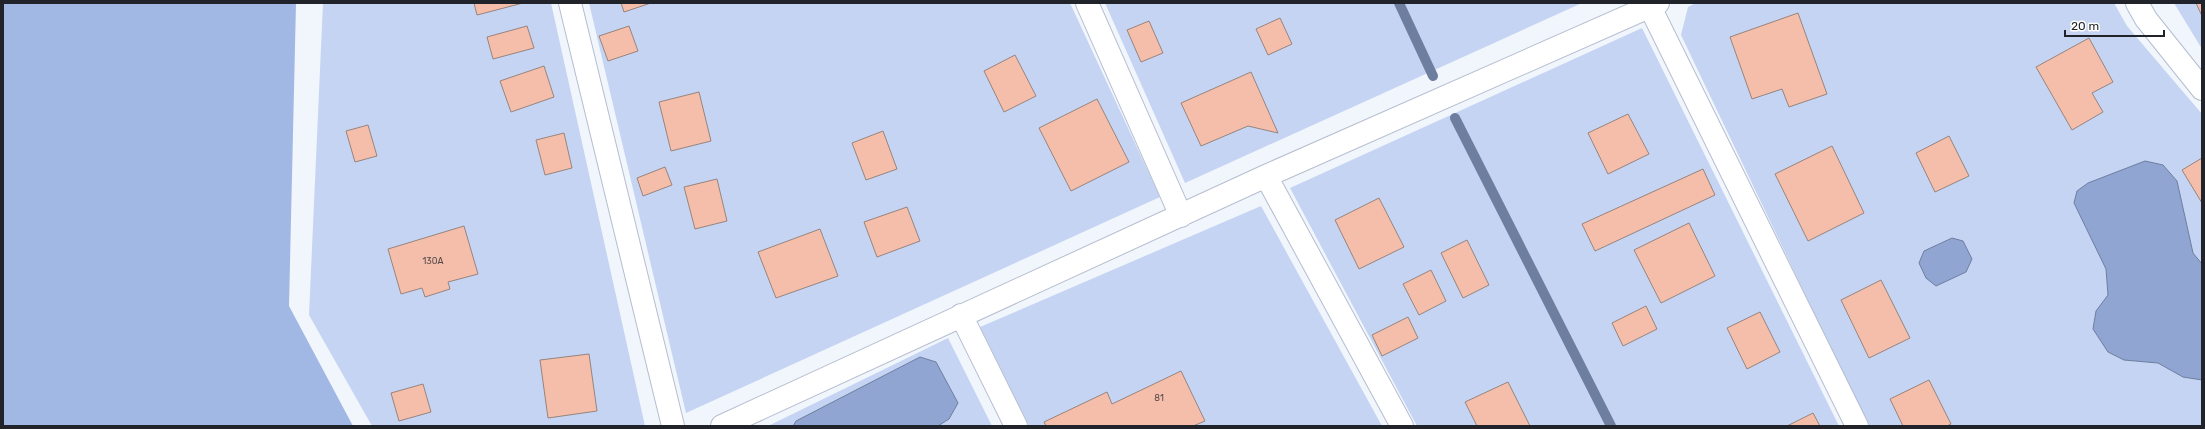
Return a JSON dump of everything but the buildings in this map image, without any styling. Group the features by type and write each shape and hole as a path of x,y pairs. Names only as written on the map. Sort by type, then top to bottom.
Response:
{"street":[{"path":"570,3 674,426"},
{"path":"1087,3 1180,216"},
{"path":"2137,3 2146,19 2202,90"},
{"path":"722,426 1266,176 1652,4 1857,426"},
{"path":"1266,176 1402,426"},
{"path":"962,315 1016,426"}],"shaded area":[{"path":"3,3 296,3 289,306 353,426 3,426"},
{"path":"323,3 551,3 645,426 372,426 309,315"},
{"path":"589,3 1070,3 1160,197 686,413"},
{"path":"1105,3 1582,3 1185,183"},
{"path":"1696,3 2114,3 2127,26 2202,114 2202,426 1868,426 1681,35 1688,7"},
{"path":"2174,3 2202,3 2202,49"},
{"path":"1642,28 1839,426 1417,426 1290,188"},
{"path":"2145,161 2163,165 2177,181 2193,253 2202,264 2202,380 2183,377 2158,363 2124,360 2108,352 2093,329 2096,311 2108,295 2106,269 2074,203 2077,191 2088,183"},
{"path":"1261,206 1382,426 1029,426 980,327"},
{"path":"1952,238 1963,241 1972,259 1966,272 1936,286 1926,278 1919,263 1924,251"},
{"path":"948,338 992,426 768,426"},
{"path":"920,357 936,362 958,403 949,419 938,426 793,426 796,421"}],"waterway":[{"path":"1399,3 1433,76"},
{"path":"1455,118 1611,426"}]}
